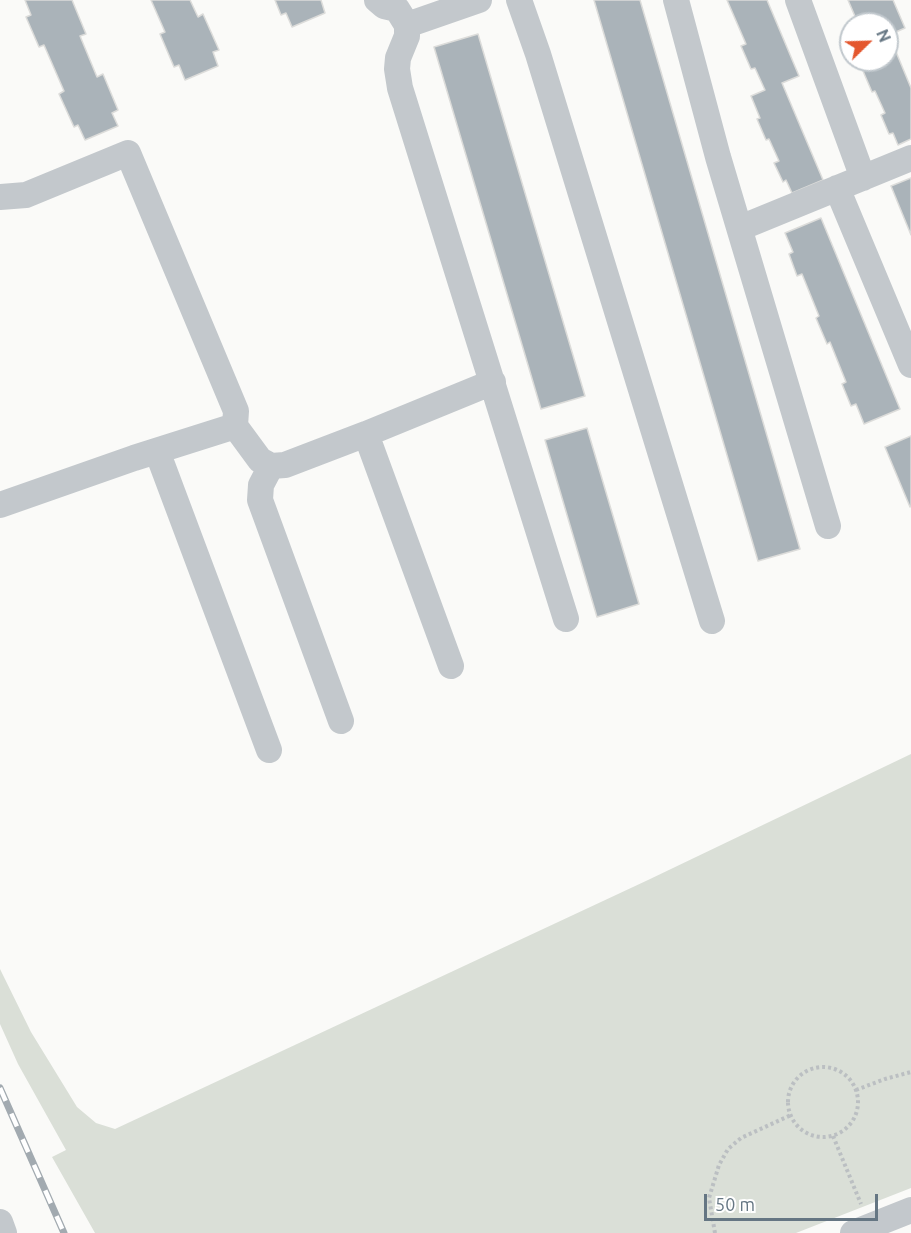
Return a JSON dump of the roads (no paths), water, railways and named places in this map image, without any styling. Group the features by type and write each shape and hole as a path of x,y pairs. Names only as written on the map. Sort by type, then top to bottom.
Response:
{"street":[{"path":"376,0 384,6 397,9 407,25 407,36 398,58 400,88 566,619"},
{"path":"407,25 479,0"},
{"path":"519,0 538,54 712,621"},
{"path":"676,0 740,228 828,526"},
{"path":"798,0 863,178"},
{"path":"0,197 26,195 128,153 236,411 235,426 260,460 271,466 285,465 493,382"},
{"path":"740,228 911,158"},
{"path":"837,189 911,365"},
{"path":"0,505 235,426"},
{"path":"366,434 451,666"},
{"path":"157,451 269,750"},
{"path":"271,466 261,485 260,500 341,721"},
{"path":"862,1230 911,1210"},
{"path":"0,1222 4,1233"}],"railway":[{"path":"0,1088 64,1233"}]}
